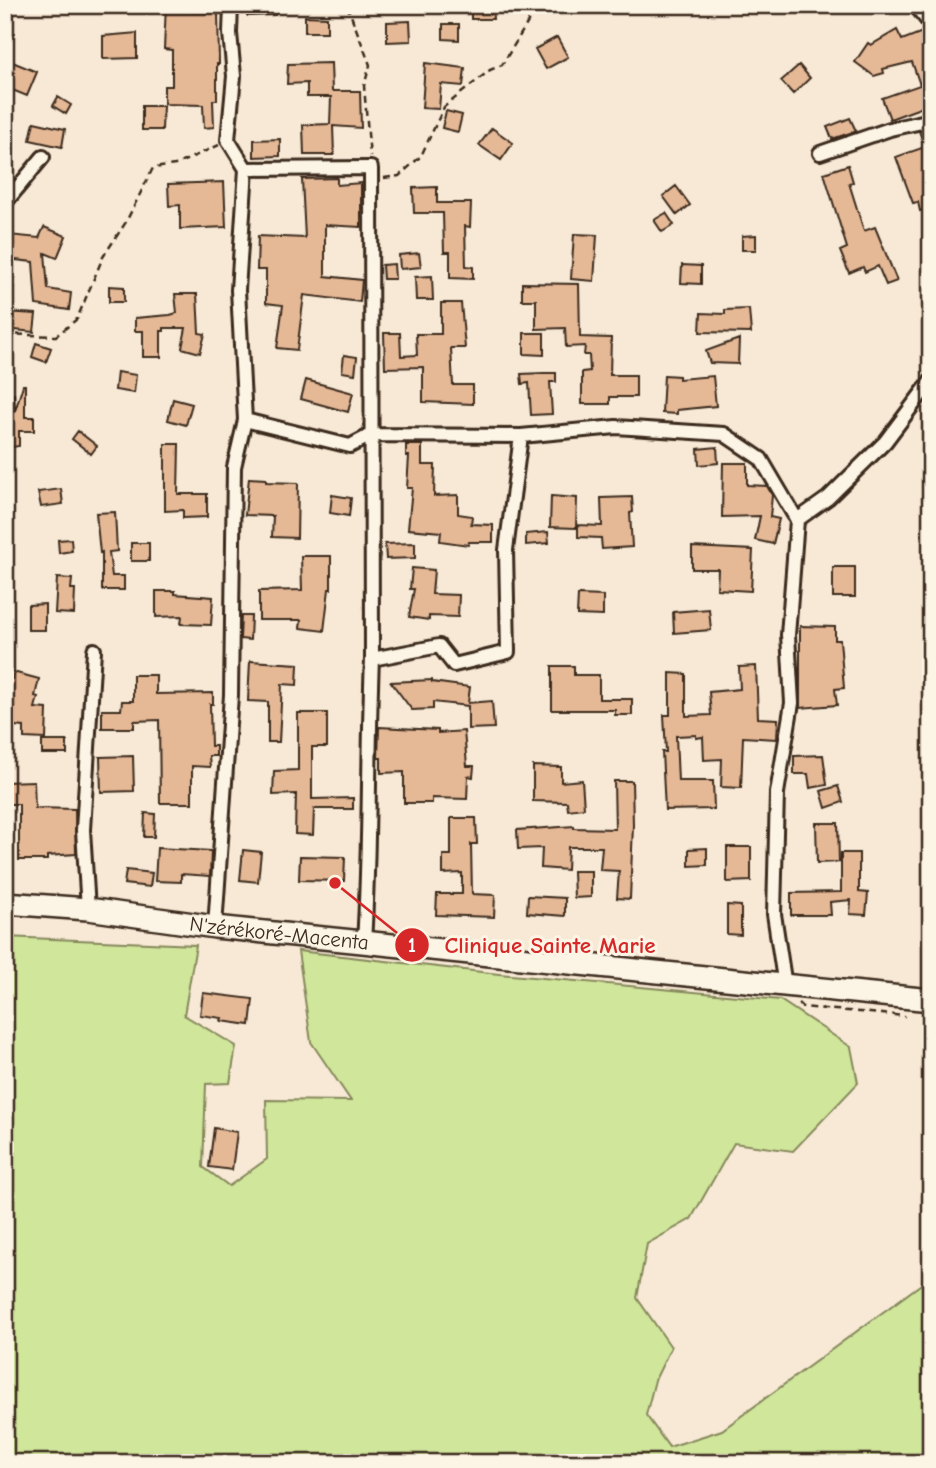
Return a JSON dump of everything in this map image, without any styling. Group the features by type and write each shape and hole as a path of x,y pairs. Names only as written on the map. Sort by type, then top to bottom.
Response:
{"highway":[{"name":"N'zérékoré-Macenta","path":"5,902 88,909 215,928 931,1000"}],"street":[{"path":"215,928 231,695 234,467 245,420 238,290 246,169 228,140 234,76 230,33 232,5"},
{"path":"915,5 931,24"},
{"path":"820,153 890,129 931,120"},
{"path":"5,203 43,157"},
{"path":"246,169 371,174 372,659 364,942"},
{"path":"797,520 828,498 885,442 931,381"},
{"path":"245,420 350,446 371,435 522,436 615,427 724,434 761,459 797,520 788,635 792,703 777,793 774,915 785,986"},
{"path":"372,659 439,646 454,665 508,652 506,550 522,436"},
{"path":"88,909 83,830 94,650"}],"path":[{"path":"347,5 370,65 364,86 371,174 399,176 421,156 444,107 490,70 502,65 528,22 533,5"},
{"path":"5,334 56,336 77,319 103,257 127,222 153,168 175,165 228,140"}],"green space":[{"path":"5,937 196,945 184,1015 236,1046 230,1083 206,1084 203,1167 229,1186 267,1159 266,1100 351,1101 311,1042 298,951 499,974 780,1000 851,1047 858,1083 793,1151 734,1143 691,1219 647,1244 637,1298 671,1347 655,1380 646,1415 669,1447 722,1430 931,1277 931,1463 5,1463"}],"building":[{"path":"166,5 193,5 193,12 218,12 219,64 217,100 213,100 214,127 204,128 203,105 164,104 164,86 172,86 172,50 164,49"},
{"path":"247,5 275,5 275,15 247,16"},
{"path":"471,5 492,5 493,19 471,19"},
{"path":"305,16 327,17 327,32 305,32"},
{"path":"410,21 411,41 387,42 387,22"},
{"path":"443,24 459,24 459,40 443,39"},
{"path":"897,30 902,40 925,31 931,48 931,104 890,119 882,98 920,85 912,62 883,69 884,73 874,76 855,62 868,43 871,45"},
{"path":"137,33 137,58 103,59 103,36"},
{"path":"557,37 568,57 546,69 535,49"},
{"path":"10,61 37,72 27,96 5,87 5,74"},
{"path":"331,63 332,91 360,91 361,128 333,126 334,155 304,155 303,125 330,124 331,97 307,97 307,83 287,84 288,64"},
{"path":"425,63 465,68 463,86 441,84 439,109 422,108"},
{"path":"799,65 810,78 793,94 781,81"},
{"path":"58,97 71,105 66,114 53,106"},
{"path":"142,106 163,106 162,130 142,130"},
{"path":"446,111 462,115 458,132 442,128"},
{"path":"850,118 856,131 832,139 827,127"},
{"path":"34,122 65,129 62,147 30,140"},
{"path":"492,128 513,143 501,160 479,145"},
{"path":"931,129 931,166 926,168 931,187 931,208 920,211 918,202 913,203 896,157 925,147 919,131"},
{"path":"280,139 280,156 254,157 254,140"},
{"path":"848,165 853,182 849,183 864,231 875,227 897,281 886,285 878,266 865,272 863,267 849,273 840,251 847,248 824,173"},
{"path":"337,178 337,185 361,183 361,227 325,225 325,276 362,280 360,302 304,295 297,350 277,348 283,305 266,303 266,270 257,270 258,236 305,238 302,179"},
{"path":"224,182 226,227 180,229 180,205 169,206 168,184"},
{"path":"676,186 690,205 677,215 663,196"},
{"path":"437,187 437,203 471,203 470,227 465,226 466,266 473,267 473,279 450,278 450,252 444,252 443,213 414,213 413,188"},
{"path":"666,213 674,225 662,232 654,220"},
{"path":"44,227 66,236 57,258 45,253 48,289 71,293 69,310 36,305 33,262 7,259 9,235 39,238"},
{"path":"574,234 597,235 594,281 571,279"},
{"path":"756,235 756,250 742,250 742,236"},
{"path":"419,253 421,267 400,269 399,255"},
{"path":"394,264 395,279 383,279 382,265"},
{"path":"682,265 701,266 701,284 681,283"},
{"path":"432,276 433,300 416,300 415,277"},
{"path":"522,283 579,284 580,337 611,338 610,375 636,375 636,397 610,397 610,404 582,404 582,372 590,371 589,355 584,355 585,346 566,347 565,328 536,329 536,300 522,300"},
{"path":"109,286 124,287 124,302 109,302"},
{"path":"175,294 197,294 199,333 205,334 200,353 182,348 186,328 164,328 164,331 161,331 161,357 143,357 143,331 135,331 135,318 177,313"},
{"path":"441,303 461,303 465,348 451,348 453,385 473,385 473,404 423,402 423,367 385,368 384,333 400,333 401,356 417,355 416,334 441,334"},
{"path":"749,309 751,333 700,332 701,313 725,314 725,310"},
{"path":"5,312 36,314 34,332 5,329"},
{"path":"524,333 544,333 544,355 524,354"},
{"path":"739,339 738,364 710,363 706,351"},
{"path":"36,343 51,348 46,362 32,357"},
{"path":"344,355 357,357 355,374 342,372"},
{"path":"117,372 136,375 134,393 115,390"},
{"path":"556,373 556,382 550,382 552,414 531,415 529,383 522,384 521,374"},
{"path":"664,375 679,376 679,379 713,376 716,406 677,410 677,414 662,413"},
{"path":"306,380 353,393 348,412 301,399"},
{"path":"23,385 25,417 34,417 34,431 19,431 19,446 5,448 5,394 14,394 15,411"},
{"path":"173,399 192,404 186,425 168,420"},
{"path":"78,431 97,446 91,454 72,439"},
{"path":"165,444 179,444 178,494 207,494 207,517 183,518 183,510 165,511"},
{"path":"406,445 422,445 422,465 435,465 434,496 458,495 458,514 472,516 471,524 493,525 493,542 469,542 468,545 440,541 441,532 408,529 412,488 407,488 409,456 406,456"},
{"path":"717,447 718,463 699,465 698,449"},
{"path":"723,463 747,463 747,485 767,486 772,495 770,517 779,519 773,544 755,540 760,516 722,517"},
{"path":"249,478 266,479 266,482 298,483 297,538 272,537 273,516 245,515"},
{"path":"61,489 63,504 41,507 38,492"},
{"path":"332,495 351,498 349,516 330,513"},
{"path":"551,496 577,498 576,528 550,527"},
{"path":"632,497 632,547 602,549 601,538 578,537 578,525 602,526 601,498"},
{"path":"115,512 117,551 109,552 112,576 124,576 124,590 102,590 102,552 100,553 96,513"},
{"path":"548,532 549,543 526,545 526,534"},
{"path":"71,539 72,551 59,553 58,540"},
{"path":"131,543 149,543 149,561 131,561"},
{"path":"415,543 415,558 386,559 385,544"},
{"path":"692,547 753,550 751,591 717,589 718,569 692,569"},
{"path":"301,556 331,556 331,589 324,631 300,628 301,620 259,620 259,591 302,590"},
{"path":"833,567 855,567 855,597 833,597"},
{"path":"412,568 434,570 432,594 459,595 458,617 429,616 429,620 409,617 414,589 410,589"},
{"path":"57,578 72,579 71,589 75,589 74,614 55,613"},
{"path":"156,591 213,597 211,625 181,624 182,616 156,617"},
{"path":"578,595 603,596 603,616 577,615"},
{"path":"45,604 45,630 28,630 28,605"},
{"path":"709,609 711,630 674,633 673,612"},
{"path":"241,616 251,616 250,640 240,639"},
{"path":"800,626 835,627 835,640 840,640 844,688 835,689 837,705 800,708"},
{"path":"250,661 298,664 297,685 282,684 279,742 268,742 268,702 248,701"},
{"path":"552,666 574,666 574,675 599,675 599,699 632,699 632,715 615,715 615,710 552,710"},
{"path":"756,666 758,718 778,719 777,739 743,737 741,788 721,787 722,759 704,760 703,737 676,736 678,781 713,781 714,809 665,810 662,752 666,752 664,715 670,715 670,673 686,674 686,716 711,715 709,692 740,689 739,667"},
{"path":"13,672 39,679 35,708 47,709 46,739 24,738 24,727 5,725 5,680 12,679"},
{"path":"133,675 156,675 156,694 213,693 213,704 210,704 211,746 216,746 216,756 209,756 210,767 192,766 192,803 160,803 159,720 134,721 134,728 102,728 102,710 121,710 122,701 133,701"},
{"path":"432,680 470,687 468,703 492,701 494,728 468,729 468,706 433,702 433,709 412,710 391,682"},
{"path":"298,713 327,713 327,747 312,747 312,799 353,798 353,809 314,809 313,835 295,834 296,794 273,795 274,771 298,770"},
{"path":"379,727 438,730 438,733 464,731 467,766 474,766 473,777 468,776 467,799 432,798 432,803 404,803 404,772 381,773 381,758 378,758"},
{"path":"42,741 67,741 67,754 42,754"},
{"path":"823,755 827,785 810,788 808,774 794,774 794,756"},
{"path":"133,756 134,791 101,792 100,757"},
{"path":"533,766 561,767 561,782 582,780 584,808 568,810 567,802 533,801"},
{"path":"34,781 35,808 75,809 76,854 47,856 47,860 19,860 19,804 5,804 5,782"},
{"path":"614,781 632,781 630,899 617,898 619,871 600,870 602,847 568,847 567,870 541,868 542,848 518,849 517,830 574,826 615,829"},
{"path":"838,786 843,802 826,808 821,791"},
{"path":"145,813 155,814 154,837 144,837"},
{"path":"451,818 476,818 477,844 471,844 472,894 495,895 494,917 436,915 437,894 462,894 462,873 443,874 443,855 451,855"},
{"path":"816,823 838,823 839,862 817,863"},
{"path":"727,847 751,847 751,881 727,882"},
{"path":"157,848 211,851 210,876 181,874 181,882 155,881"},
{"path":"707,848 707,865 689,866 689,849"},
{"path":"243,850 261,852 258,882 240,880"},
{"path":"841,853 859,853 859,892 868,893 866,915 850,914 851,900 830,902 831,915 791,915 791,893 841,892"},
{"path":"300,856 345,857 344,881 299,880"},
{"path":"126,870 152,873 150,887 124,884"},
{"path":"573,871 591,871 591,897 574,898"},
{"path":"528,896 565,898 565,916 527,913"},
{"path":"727,905 741,906 741,935 727,934"},
{"path":"203,993 253,999 250,1025 200,1015"},
{"path":"214,1128 237,1132 232,1170 209,1167"}],"place":[{"name":"Clinique Sainte Marie","path":"335,883"}]}
